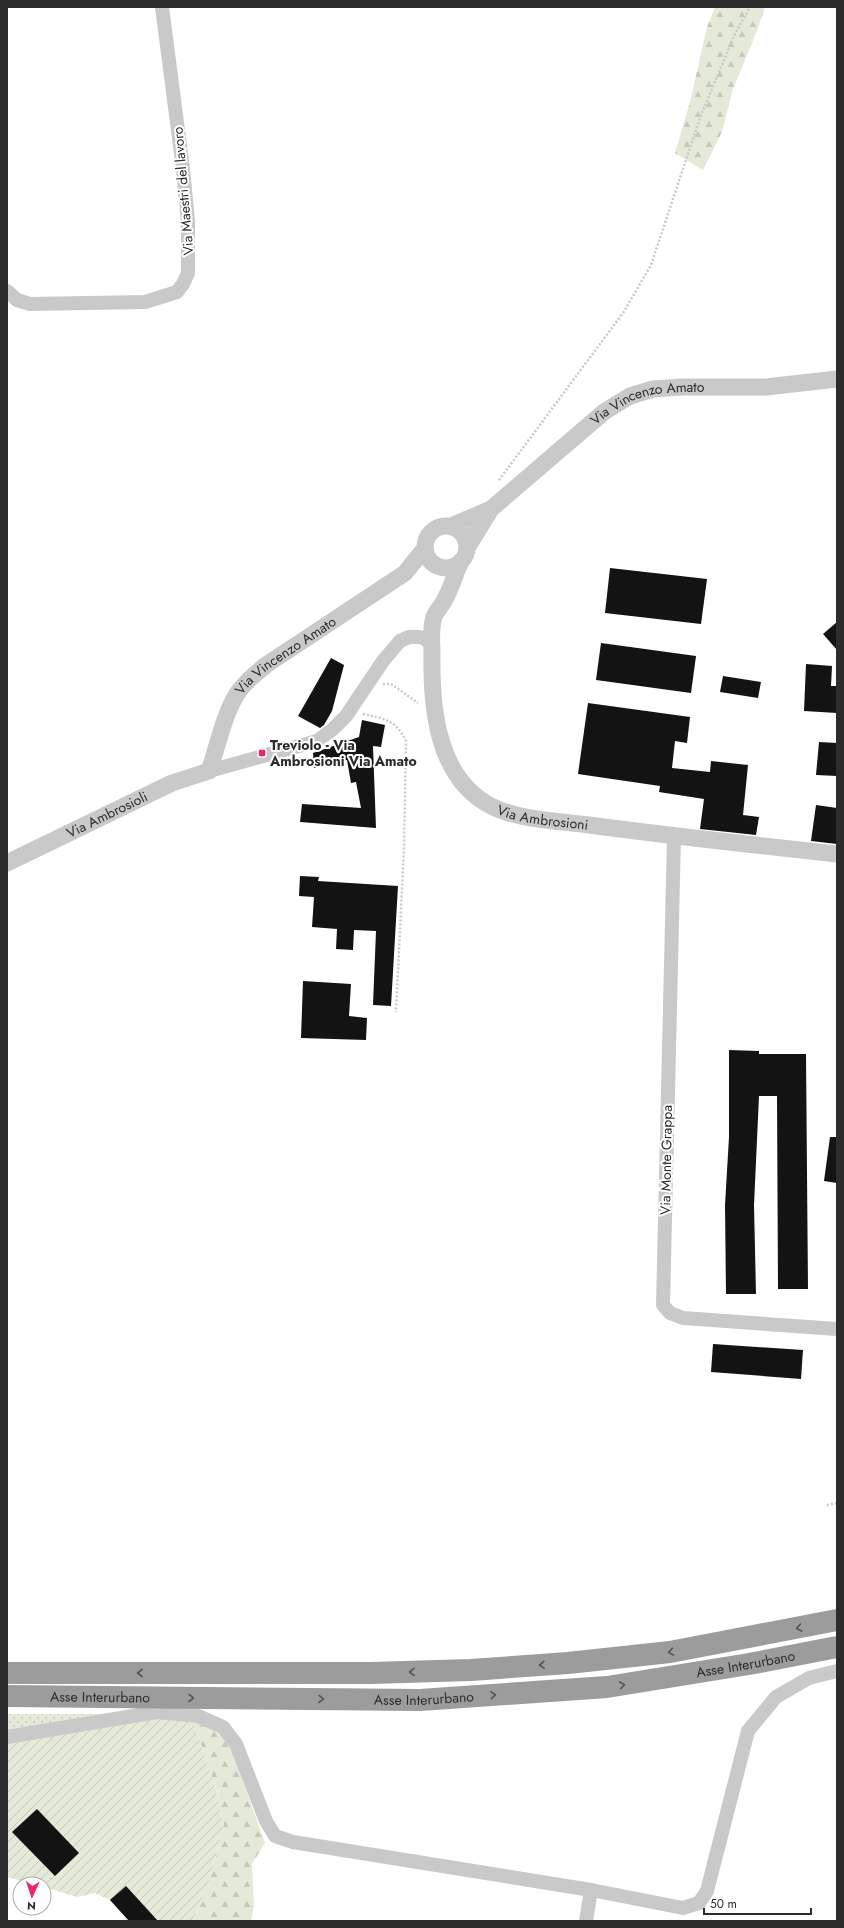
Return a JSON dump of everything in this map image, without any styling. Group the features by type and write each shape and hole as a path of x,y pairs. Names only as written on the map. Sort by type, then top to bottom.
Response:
{"highway":[{"name":"Asse Interurbano","path":"7,1673 371,1673 486,1669 568,1664 670,1652 837,1620"},
{"name":"Asse Interurbano","path":"7,1697 37,1696 420,1700 607,1687 749,1664 837,1646"},
{"path":"7,1668 39,1673"}],"street":[{"name":"Via Maestri del lavoro","path":"7,291 17,300 30,304 145,302 177,292 183,284 188,274 188,221 183,169 162,7"},
{"name":"Via Vincenzo Amato","path":"451,526 491,509 604,412 630,396 653,389 682,387 766,387 837,379"},
{"name":"Via Vincenzo Amato","path":"464,555 491,509"},
{"path":"438,566 448,568 464,555 466,540 463,534 451,526 444,525 432,530 425,542 424,548 430,560 438,566 449,586"},
{"name":"Via Vincenzo Amato","path":"209,771 233,702 248,681 266,666 405,573 424,548"},
{"name":"Via Ambrosioni","path":"464,555 444,600 434,615 432,644 432,690 440,736 454,770 464,784 476,796 495,808 519,816 674,837 837,854"},
{"name":"Via Vincenzo Amato","path":"405,573 438,566"},
{"path":"209,771 318,741 340,723 353,707 380,665 400,642 409,637 419,637 432,644"},
{"name":"Via Ambrosioli","path":"7,863 172,783 209,771"},
{"name":"Via Monte Grappa","path":"674,837 663,1305 670,1313 683,1318 837,1330"},
{"path":"7,1737 157,1712 198,1716 223,1727 236,1744 266,1821 276,1836 293,1842 591,1890 683,1908 699,1903 707,1891 748,1731 776,1697 809,1678 837,1671"},
{"path":"586,1921 591,1890"}],"path":[{"path":"498,481 623,312 651,266 702,115 735,34 750,7"},
{"path":"353,707 362,713 384,719 400,729 406,741 404,848 396,1012"},
{"path":"828,1505 837,1503"}],"green space":[{"path":"715,7 765,7 732,92 722,132 703,170 675,153 690,102 707,27"},
{"path":"7,1714 103,1714 7,1733"},
{"path":"192,1718 213,1727 228,1740 265,1843 252,1864 254,1906 251,1921 193,1921 209,1882 224,1826 216,1788"},
{"path":"192,1718 215,1785 224,1826 209,1882 193,1921 129,1921 110,1900 95,1893 77,1897 52,1889 52,1876 12,1876 12,1878 7,1877 7,1738 143,1719"}],"building":[{"path":"610,568 707,579 701,624 605,613"},
{"path":"837,622 837,650 823,634"},
{"path":"601,643 696,656 691,693 596,680"},
{"path":"331,658 344,665 332,711 324,725 320,728 298,716"},
{"path":"806,664 832,666 831,686 837,686 837,713 804,711"},
{"path":"723,676 761,682 758,698 720,692"},
{"path":"588,703 690,717 687,743 675,741 672,768 710,772 711,761 748,765 743,815 759,817 756,835 700,829 704,799 659,792 660,786 578,774"},
{"path":"362,720 385,725 381,747 373,746 376,828 300,822 302,804 361,808 356,782 351,783 347,760 314,768 313,753 359,737"},
{"path":"819,742 837,743 837,776 816,775"},
{"path":"816,805 837,808 837,844 811,841"},
{"path":"300,876 319,877 318,881 398,886 391,1006 373,1005 376,931 354,930 353,950 336,949 337,929 312,927 314,897 299,896"},
{"path":"303,981 351,984 349,1016 367,1018 366,1040 301,1038"},
{"path":"729,1050 759,1051 759,1054 806,1054 808,1289 778,1289 777,1096 759,1096 754,1205 756,1294 726,1294 725,1205 729,1137"},
{"path":"830,1137 837,1137 837,1183 824,1181"},
{"path":"713,1344 803,1350 801,1379 711,1372"},
{"path":"37,1809 79,1853 55,1876 12,1832"},
{"path":"126,1886 158,1921 129,1921 110,1900"}],"place":[{"name":"Treviolo - Via Ambrosioni Via Amato","path":"262,753"}]}
